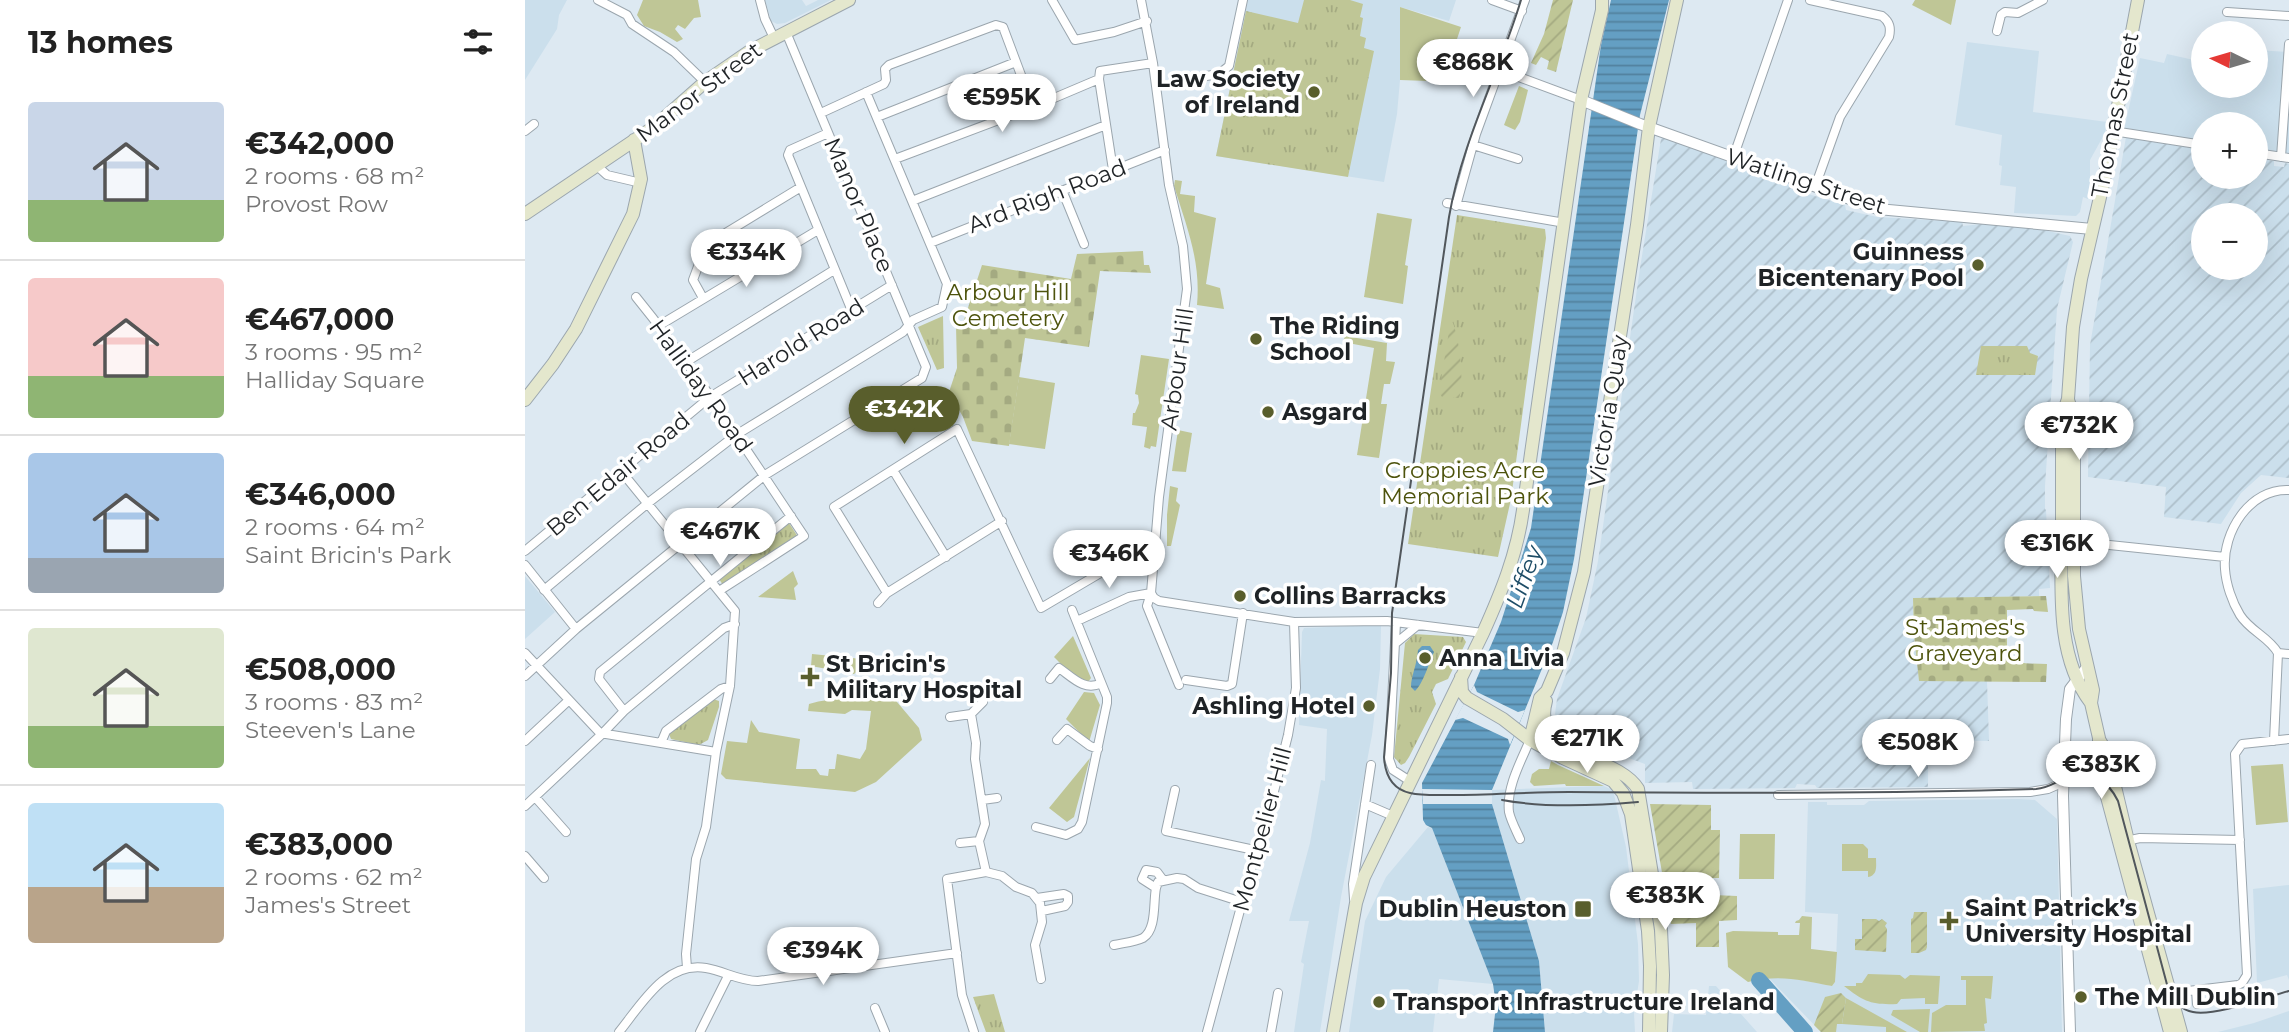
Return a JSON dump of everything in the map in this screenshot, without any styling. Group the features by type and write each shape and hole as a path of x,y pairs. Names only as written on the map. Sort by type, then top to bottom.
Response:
{"main road":[{"name":"Manor Street","path":"527,209 635,141 705,82 750,51 849,0"},
{"path":"1333,1032 1364,877 1503,589 1521,526 1565,223 1602,0"},
{"name":"Victoria Quay","path":"1530,740 1540,698 1547,691 1563,653 1584,572 1637,225 1644,125 1677,0"},
{"name":"Thomas Street","path":"2068,541 2074,418 2068,399 2073,327 2138,0"},
{"path":"525,400 554,364 576,329 626,230 641,183 635,141"},
{"path":"2068,541 2075,600 2093,690 2091,704 2103,754 2103,782 2124,842 2181,1032"},
{"path":"2068,541 2065,630 2069,656 2083,692 2091,704"},
{"path":"1461,676 1462,692 1480,707 1518,726 1530,740 1613,781 1623,793 1628,803 1648,931 1649,1032"},
{"name":"Victoria Quay","path":"1547,691 1543,713 1548,733 1571,750 1621,772 1632,780 1638,789 1661,929 1661,1032"},
{"path":"1437,727 1455,707 1480,707"},
{"path":"1518,726 1535,714"},
{"path":"2124,842 2144,939 2170,1032"}],"street":[{"path":"598,0 627,15 632,24 674,52 705,82"},
{"name":"Manor Place","path":"760,0 765,19 780,35 821,113 926,367 922,378 765,475"},
{"path":"1052,0 1072,38 1077,41 1147,21"},
{"name":"Arbour Hill","path":"1142,0 1187,289 1159,497 1151,593 1148,601 1149,614 1183,682 1227,686 1232,684 1243,613"},
{"path":"1200,77 1219,74 1229,66 1244,0"},
{"path":"1492,0 1522,11"},
{"path":"1525,0 1451,204 1565,223"},
{"path":"1733,158 1788,0"},
{"path":"1810,0 1882,16 1888,20 1891,28 1889,37 1840,117 1815,187"},
{"path":"1997,31 2001,15 2005,12 2018,13 2043,0"},
{"path":"2227,12 2289,16"},
{"path":"821,113 884,83 885,69 889,65 986,27 999,25 1003,27 1033,107"},
{"path":"2285,158 2289,44"},
{"path":"877,117 1016,62"},
{"path":"1113,170 1100,71 1153,63"},
{"path":"1500,70 1586,102"},
{"path":"894,159 1099,79"},
{"path":"544,590 648,503 736,435 909,327 913,320 942,307 947,285 866,92"},
{"name":"Watling Street","path":"1586,102 1878,209 2092,229"},
{"path":"525,131 534,124"},
{"path":"912,201 1106,125"},
{"path":"2113,131 2191,143"},
{"path":"828,133 788,152 852,311"},
{"path":"1473,145 1518,159"},
{"name":"Ard Righ Road","path":"930,243 1165,150"},
{"path":"596,165 607,175 641,183"},
{"path":"703,298 693,280 706,245 801,187"},
{"path":"1062,191 1084,244"},
{"path":"660,326 818,230"},
{"path":"685,362 834,270"},
{"name":"Harold Road","path":"710,397 892,285"},
{"name":"Halliday Road","path":"636,297 660,326 791,516"},
{"name":"Ben Edair Road","path":"525,551 710,397"},
{"path":"887,593 835,508 957,429 1041,608 1141,548 1155,546"},
{"path":"893,470 942,559"},
{"path":"621,471 735,611 730,686 716,752 706,827 697,859 686,954 687,968"},
{"path":"525,676 576,629 765,475"},
{"path":"2274,741 2278,653 2240,615 2227,582 2225,558 2229,537 2243,512 2266,494 2289,490"},
{"path":"624,710 599,678 600,672 791,516 804,537 719,591"},
{"path":"878,603 887,593 1002,522"},
{"path":"2068,541 2225,558"},
{"path":"525,565 576,629"},
{"path":"1077,621 1129,597 1151,593 1159,601 1294,622 1378,621 1483,633"},
{"path":"1036,827 1066,835 1078,829 1082,822 1107,703 1107,697 1072,610"},
{"name":"Montpelier Hill","path":"1207,1032 1252,866 1257,860 1288,734 1296,688 1294,622"},
{"path":"1397,623 1389,759 1393,771 1410,781"},
{"path":"525,806 624,710 724,628 735,624"},
{"path":"1396,644 1418,625"},
{"path":"525,653 597,732 716,752"},
{"path":"2278,653 2289,654"},
{"path":"2070,1032 2065,756 2068,696 2077,678 2087,667"},
{"path":"1049,679 1059,668 1089,687 1101,683"},
{"path":"661,743 666,731 720,690 730,686"},
{"path":"525,741 568,701"},
{"path":"950,717 971,714 983,702"},
{"path":"971,714 985,824 979,841 986,873"},
{"path":"1057,740 1067,729 1090,747 1098,749"},
{"path":"2197,1004 2192,990 2242,984 2247,975 2236,750 2247,743 2289,739"},
{"name":"Victoria Quay","path":"1520,839 1509,813 1510,794 1530,740"},
{"path":"2065,756 2103,754"},
{"path":"1355,913 1353,884 1371,765"},
{"path":"1778,795 2038,792 2064,782"},
{"path":"1175,790 1167,831 1259,851"},
{"path":"535,797 566,832"},
{"path":"982,800 997,798"},
{"path":"1365,804 1393,816"},
{"path":"2124,842 2140,838 2240,839"},
{"path":"960,843 979,841"},
{"path":"525,856 544,878"},
{"path":"1156,888 1142,879 1146,870 1157,872 1163,880"},
{"path":"974,1032 962,995 947,879 986,873 1002,876 1037,898 1042,911 1042,922 1035,945 1041,979"},
{"path":"1114,946 1144,937 1148,933 1152,924 1156,888 1158,882 1163,880 1184,879 1210,893 1242,902"},
{"path":"1037,898 1064,894 1068,896 1065,906 1042,911"},
{"path":"619,1032 663,980 670,974 687,968 707,968 728,976 758,981 957,953"},
{"path":"700,1032 728,976"},
{"path":"1271,1032 1278,993"},
{"path":"875,1008 885,1032"}],"shaded area":[{"path":"525,0 567,0 559,15 557,29 525,80"},
{"path":"765,0 802,0 806,6 818,0 831,0 785,23 777,24 771,21"},
{"name":"Law Society of Ireland","path":"1248,0 1456,0 1449,21 1400,7 1397,114 1384,182 1216,156"},
{"path":"1967,42 2039,51 2033,112 2107,122 2105,133 2090,160 2090,193 2088,199 2083,197 2080,212 2076,216 2014,213 2016,187 2000,185 2002,135 1955,125"},
{"path":"2268,51 2289,52 2289,155 2268,153 2268,112 2191,112 2191,141 2124,130 2140,58 2164,63 2167,54 2191,59 2191,98 2268,98"},
{"path":"1664,137 1807,191 1808,194 1845,205 1846,210 1877,217 1962,222 1963,226 1982,224 2039,229 2070,236 2073,242 2057,309 2045,486 2050,588 2039,589 2039,596 1913,599 1919,680 1987,681 1989,741 1928,740 1928,787 1817,788 1815,785 1797,784 1795,788 1693,789 1692,782 1645,783 1645,764 1568,736 1560,728 1555,714 1557,699 1586,618 1598,561 1640,268 1661,139"},
{"path":"2126,137 2191,148 2191,189 2268,189 2268,160 2274,161 2274,166 2284,167 2285,163 2289,164 2289,478 2261,475 2241,493 2221,524 2164,517 2166,487 2088,477 2090,345"},
{"path":"525,576 555,612 525,639"},
{"path":"1381,626 1380,669 1372,735 1341,897 1320,1032 1294,1032 1304,964 1301,962 1309,921 1289,921 1310,843 1321,780 1325,781 1327,729 1299,725 1302,632 1304,628"},
{"path":"1604,786 1613,790 1626,847 1638,944 1639,981 1634,1013 1635,1032 1545,1032 1539,961 1492,804 1492,790"},
{"name":"Saint Patrick’s University Hospital","path":"2035,800 2057,819 2062,1032 1821,1032 1768,977 1791,978 1832,986 1835,982 1838,914 1805,912 1808,802 1864,805 1869,801"},
{"path":"1428,827 1432,828 1493,984 1439,979 1433,1032 1349,1032 1365,921 1386,877"},
{"path":"2289,885 2289,980 2287,975 2257,983 2253,889"},
{"path":"1709,986 1716,986 1757,1032 1672,1032 1674,1014 1706,1015"},
{"path":"2289,1011 2289,1032 2218,1032 2254,1023"}],"green space":[{"path":"643,0 698,0 701,17 694,18 685,29 678,25 675,29 683,39 677,42 644,26 637,15"},
{"name":"Law Society of Ireland","path":"1304,0 1350,0 1363,4 1360,36 1366,38 1364,48 1374,51 1348,177 1216,156 1246,11 1298,23"},
{"path":"1553,0 1573,0 1556,72 1547,69 1549,61 1541,57 1536,65 1531,63 1544,34"},
{"path":"1915,0 1956,0 1951,25 1912,5"},
{"path":"1400,7 1461,27 1451,57 1442,58 1443,75 1428,81 1400,80"},
{"path":"1519,86 1528,90 1520,122 1515,130 1504,125"},
{"path":"1175,180 1182,181 1180,194 1195,196 1194,212 1216,218 1206,284 1220,288 1224,309 1197,305 1195,259 1174,186"},
{"path":"1377,213 1412,219 1405,265 1408,266 1403,304 1364,297"},
{"name":"Croppies Acre Memorial Park","path":"1457,215 1545,229 1546,238 1511,499 1498,557 1408,544"},
{"name":"Arbour Hill Cemetery","path":"1143,251 1144,265 1149,265 1151,273 1100,271 1089,347 1025,338 1009,446 972,441 949,392 957,368 956,326 964,320 982,265 1071,279 1077,254"},
{"path":"943,316 944,368 937,370 918,327"},
{"path":"1451,319 1460,358 1459,398 1442,397 1439,392"},
{"path":"1345,336 1387,343 1386,361 1395,362 1390,384 1384,384 1381,404 1387,404 1379,458 1357,455 1374,348 1343,342"},
{"path":"1981,346 2027,346 2030,353 2038,356 2035,375 1976,375"},
{"path":"1141,355 1169,359 1156,447 1151,446 1150,449 1144,447 1147,427 1132,425 1133,413 1139,403 1138,395 1135,394"},
{"path":"1019,377 1055,383 1045,449 1009,444"},
{"path":"1178,430 1192,433 1186,472 1172,471"},
{"path":"1170,486 1178,488 1176,501 1180,505 1171,546 1167,546 1167,515"},
{"path":"789,523 798,537 723,585 719,579"},
{"path":"793,571 798,584 794,588 796,600 758,597"},
{"name":"St James's Graveyard","path":"2046,596 2048,612 2033,609 2007,610 2007,652 2018,662 2047,664 2046,682 1919,681 1913,598"},
{"path":"1414,634 1463,637 1466,642 1448,679 1436,684 1432,692 1436,704 1409,757 1401,765 1394,757 1405,643"},
{"path":"1073,636 1091,678 1088,682 1074,676 1054,657"},
{"path":"812,654 862,659 863,666 854,674 811,666"},
{"path":"881,683 919,728 922,740 876,782 855,792 726,779 721,774 727,741 747,743 751,720 759,732 800,739 796,769 816,769 820,775 828,776 829,769 835,769 837,754 860,759 866,749 871,711 852,710 845,714 808,711 809,704 856,696"},
{"path":"1084,692 1094,693 1100,705 1089,742 1066,719"},
{"path":"713,699 719,701 719,707 708,740 699,745 671,739 669,734"},
{"path":"1090,758 1074,817 1067,822 1049,808"},
{"path":"1551,761 1604,786 1534,786 1530,782 1532,774 1539,769 1549,769"},
{"path":"2283,764 2288,822 2256,825 2251,766"},
{"path":"1650,804 1711,805 1711,830 1720,830 1719,878 1713,878 1713,895 1737,896 1737,920 1719,921 1719,947 1696,947 1696,923 1671,924"},
{"path":"1740,834 1775,834 1774,879 1739,879"},
{"path":"1842,844 1863,844 1868,849 1868,858 1876,858 1876,870 1873,874 1868,877 1868,871 1842,871"},
{"path":"1914,912 1927,912 1927,947 1919,953 1911,953 1911,919"},
{"path":"1802,916 1812,917 1811,949 1837,952 1835,982 1832,986 1780,978 1748,982 1728,967 1726,933 1778,932 1778,935 1799,935 1800,923 1795,923"},
{"path":"1862,919 1882,919 1887,923 1886,952 1855,950 1855,939 1862,939"},
{"path":"1868,974 1900,975 1905,979 1910,975 1940,976 1938,1004 1925,1004 1925,998 1901,999 1897,1004 1875,1003 1857,996 1844,986 1862,983"},
{"path":"1961,976 1993,976 1991,999 1985,998 1985,1031 1931,1032 1932,1013 1946,1005 1966,1005 1966,980 1961,980"},
{"path":"1841,993 1846,998 1842,1024 1837,1024 1836,1032 1821,1032 1814,1025 1825,997"},
{"path":"994,994 1005,1032 986,1032 973,997"},
{"path":"1846,998 1907,1032 1886,1032 1886,1027 1842,1024"},
{"path":"1930,1009 1928,1032 1920,1032 1891,1015 1893,1010"}],"water":[{"name":"Liffey","path":"1611,0 1669,0 1640,115 1574,559 1563,612 1492,790 1492,804 1539,961 1545,1032 1493,1032 1496,1005 1493,984 1432,828 1423,820 1422,783 1474,685 1501,622 1531,528 1601,45"},
{"path":"1422,646 1430,646 1434,652 1415,691 1411,683 1418,650"}],"pier":[{"path":"1474,685 1477,692 1518,712 1525,710 1510,745 1508,739 1463,718 1455,720"},
{"path":"1422,789 1492,790 1492,804 1423,804"}],"waterway":[{"path":"1759,980 1805,1032"}],"tram line":[{"path":"1521,0 1463,161 1449,217 1392,613 1391,673 1384,757 1386,769 1394,784 1415,794 1436,795 1554,792 1861,792 2036,789 2084,774 2098,778 2118,801 2169,992 2176,1002 2189,1011 2213,1012 2289,991"},
{"path":"1502,800 1569,806 1638,802"}],"place":[{"name":"Law Society of Ireland","path":"1314,92"},
{"name":"Guinness Bicentenary Pool","path":"1978,265"},
{"name":"The Riding School","path":"1256,339"},
{"name":"Asgard","path":"1268,412"},
{"name":"Collins Barracks","path":"1240,596"},
{"name":"Anna Livia","path":"1425,658"},
{"name":"St Bricin's Military Hospital","path":"810,677"},
{"name":"Ashling Hotel","path":"1369,706"},
{"name":"Dublin Heuston","path":"1583,909"},
{"name":"Saint Patrick’s University Hospital","path":"1949,921"},
{"name":"The Mill Dublin","path":"2081,997"},
{"name":"Transport Infrastructure Ireland","path":"1379,1002"}]}
